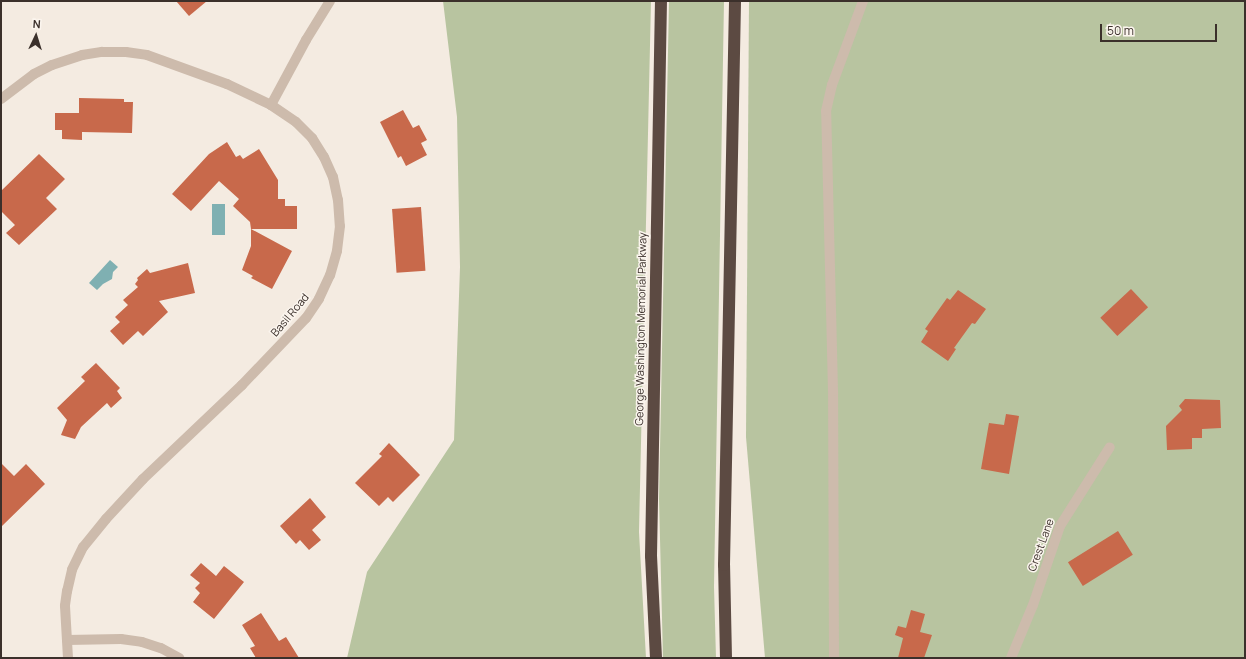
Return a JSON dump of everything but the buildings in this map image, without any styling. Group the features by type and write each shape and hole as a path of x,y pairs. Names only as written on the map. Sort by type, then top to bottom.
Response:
{"highway":[{"name":"George Washington Memorial Parkway","path":"656,658 651,556 661,1"},
{"path":"726,658 724,565 735,1"}],"street":[{"path":"271,105 306,40 330,1"},
{"path":"834,658 833,391 826,111 832,85 863,1"},
{"name":"Basil Road","path":"1,99 20,83 52,65 82,55 102,52 126,52 147,55 228,84 271,105 296,122 312,138 324,157 333,177 338,200 340,226 337,251 330,275 319,299 306,318 246,381 143,480 106,519 83,547 72,570 67,591 65,606 68,658"},
{"name":"Crest Lane","path":"1011,658 1033,605 1060,526 1110,447"},
{"path":"67,640 106,638 135,641 161,648 179,658"}],"green space":[{"path":"443,1 651,1 639,532 646,658 347,658 367,572 454,440 460,267 457,117"},
{"path":"669,1 724,1 714,587 716,658 663,658 659,499"},
{"path":"749,1 1245,1 1245,658 765,658 746,437"}],"water":[{"path":"212,204 225,204 225,235 212,235"},
{"path":"110,260 118,267 113,272 112,279 103,284 97,290 89,283"}]}
